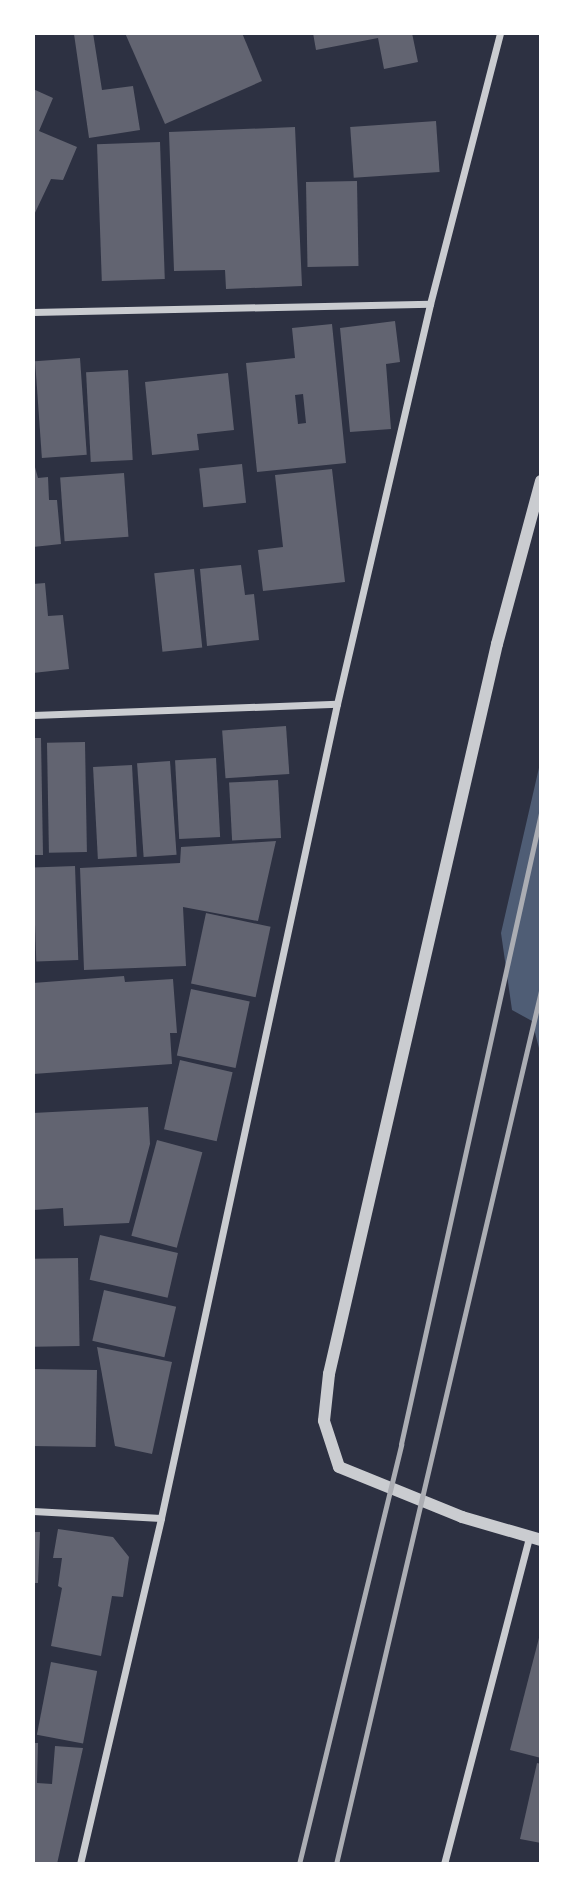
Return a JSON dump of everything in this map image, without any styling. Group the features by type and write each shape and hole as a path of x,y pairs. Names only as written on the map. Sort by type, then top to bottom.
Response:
{"street":[{"path":"80,1864 161,1518 337,704 430,304 500,33"},
{"path":"33,312 430,304"},
{"path":"444,1864 535,1538 462,1517 339,1467 324,1421 328,1374 484,698 541,481"},
{"path":"33,715 337,704"},
{"path":"33,1511 161,1518"}],"water":[{"path":"541,759 541,1056 532,1021 512,1010 501,933"}],"building":[{"path":"93,33 102,90 133,86 140,130 89,138 74,34"},
{"path":"125,33 242,33 262,81 165,124"},
{"path":"313,33 412,33 418,62 384,69 378,38 316,50"},
{"path":"33,89 53,98 39,131 77,147 63,180 51,179 33,217"},
{"path":"436,121 440,172 354,178 350,127"},
{"path":"295,127 302,286 226,289 225,270 174,271 169,132"},
{"path":"160,142 165,279 102,281 97,144"},
{"path":"357,181 358,266 307,267 306,182"},
{"path":"395,321 400,362 386,364 391,429 350,432 340,328"},
{"path":"332,324 346,463 257,472 246,363 295,358 292,328","holes":["303,394 306,423 298,424 295,395"]},
{"path":"80,358 87,455 42,458 35,361"},
{"path":"128,370 133,460 91,462 86,372"},
{"path":"228,373 234,430 197,434 199,450 152,455 145,382"},
{"path":"33,460 38,478 48,477 49,500 57,500 61,544 33,547"},
{"path":"242,464 246,503 203,507 199,468"},
{"path":"332,469 345,582 263,591 258,550 283,547 275,475"},
{"path":"124,473 128,537 65,541 60,477"},
{"path":"241,565 245,595 254,594 259,640 207,646 200,569"},
{"path":"194,569 202,648 162,652 154,573"},
{"path":"45,583 48,616 63,615 69,669 33,673 33,584"},
{"path":"286,726 289,774 226,778 222,730"},
{"path":"33,738 41,738 43,855 33,855"},
{"path":"85,742 87,852 49,853 47,743"},
{"path":"216,758 220,837 179,839 175,760"},
{"path":"170,761 177,855 144,857 137,763"},
{"path":"132,765 137,857 98,859 93,767"},
{"path":"278,780 281,838 232,840 229,783"},
{"path":"276,841 258,921 183,907 186,966 84,970 80,868 180,863 181,847"},
{"path":"75,866 78,960 36,961 33,867"},
{"path":"206,913 271,927 256,997 191,983"},
{"path":"124,976 125,982 173,979 177,1033 170,1033 172,1064 33,1074 33,983"},
{"path":"191,989 250,1001 236,1068 177,1056"},
{"path":"180,1060 233,1072 217,1141 164,1129"},
{"path":"148,1107 150,1144 129,1223 64,1226 63,1208 33,1210 33,1113"},
{"path":"157,1140 202,1152 177,1248 131,1236"},
{"path":"100,1235 178,1253 168,1298 90,1280"},
{"path":"78,1258 80,1346 35,1347 33,1259"},
{"path":"104,1290 176,1307 164,1357 92,1341"},
{"path":"97,1347 172,1362 152,1454 115,1446"},
{"path":"33,1369 97,1370 96,1447 33,1446"},
{"path":"58,1529 113,1537 129,1557 123,1597 112,1596 101,1656 51,1646 62,1588 58,1586 62,1558 53,1558"},
{"path":"33,1532 40,1532 38,1583 33,1583"},
{"path":"541,1634 541,1758 510,1750"},
{"path":"51,1662 97,1671 83,1744 37,1735"},
{"path":"33,1743 38,1743 37,1783 52,1784 55,1746 83,1748 57,1864 33,1864"},
{"path":"537,1763 541,1764 541,1843 520,1839"}],"railway":[{"path":"299,1864 401,1444 541,813"},
{"path":"336,1864 541,991"}]}
